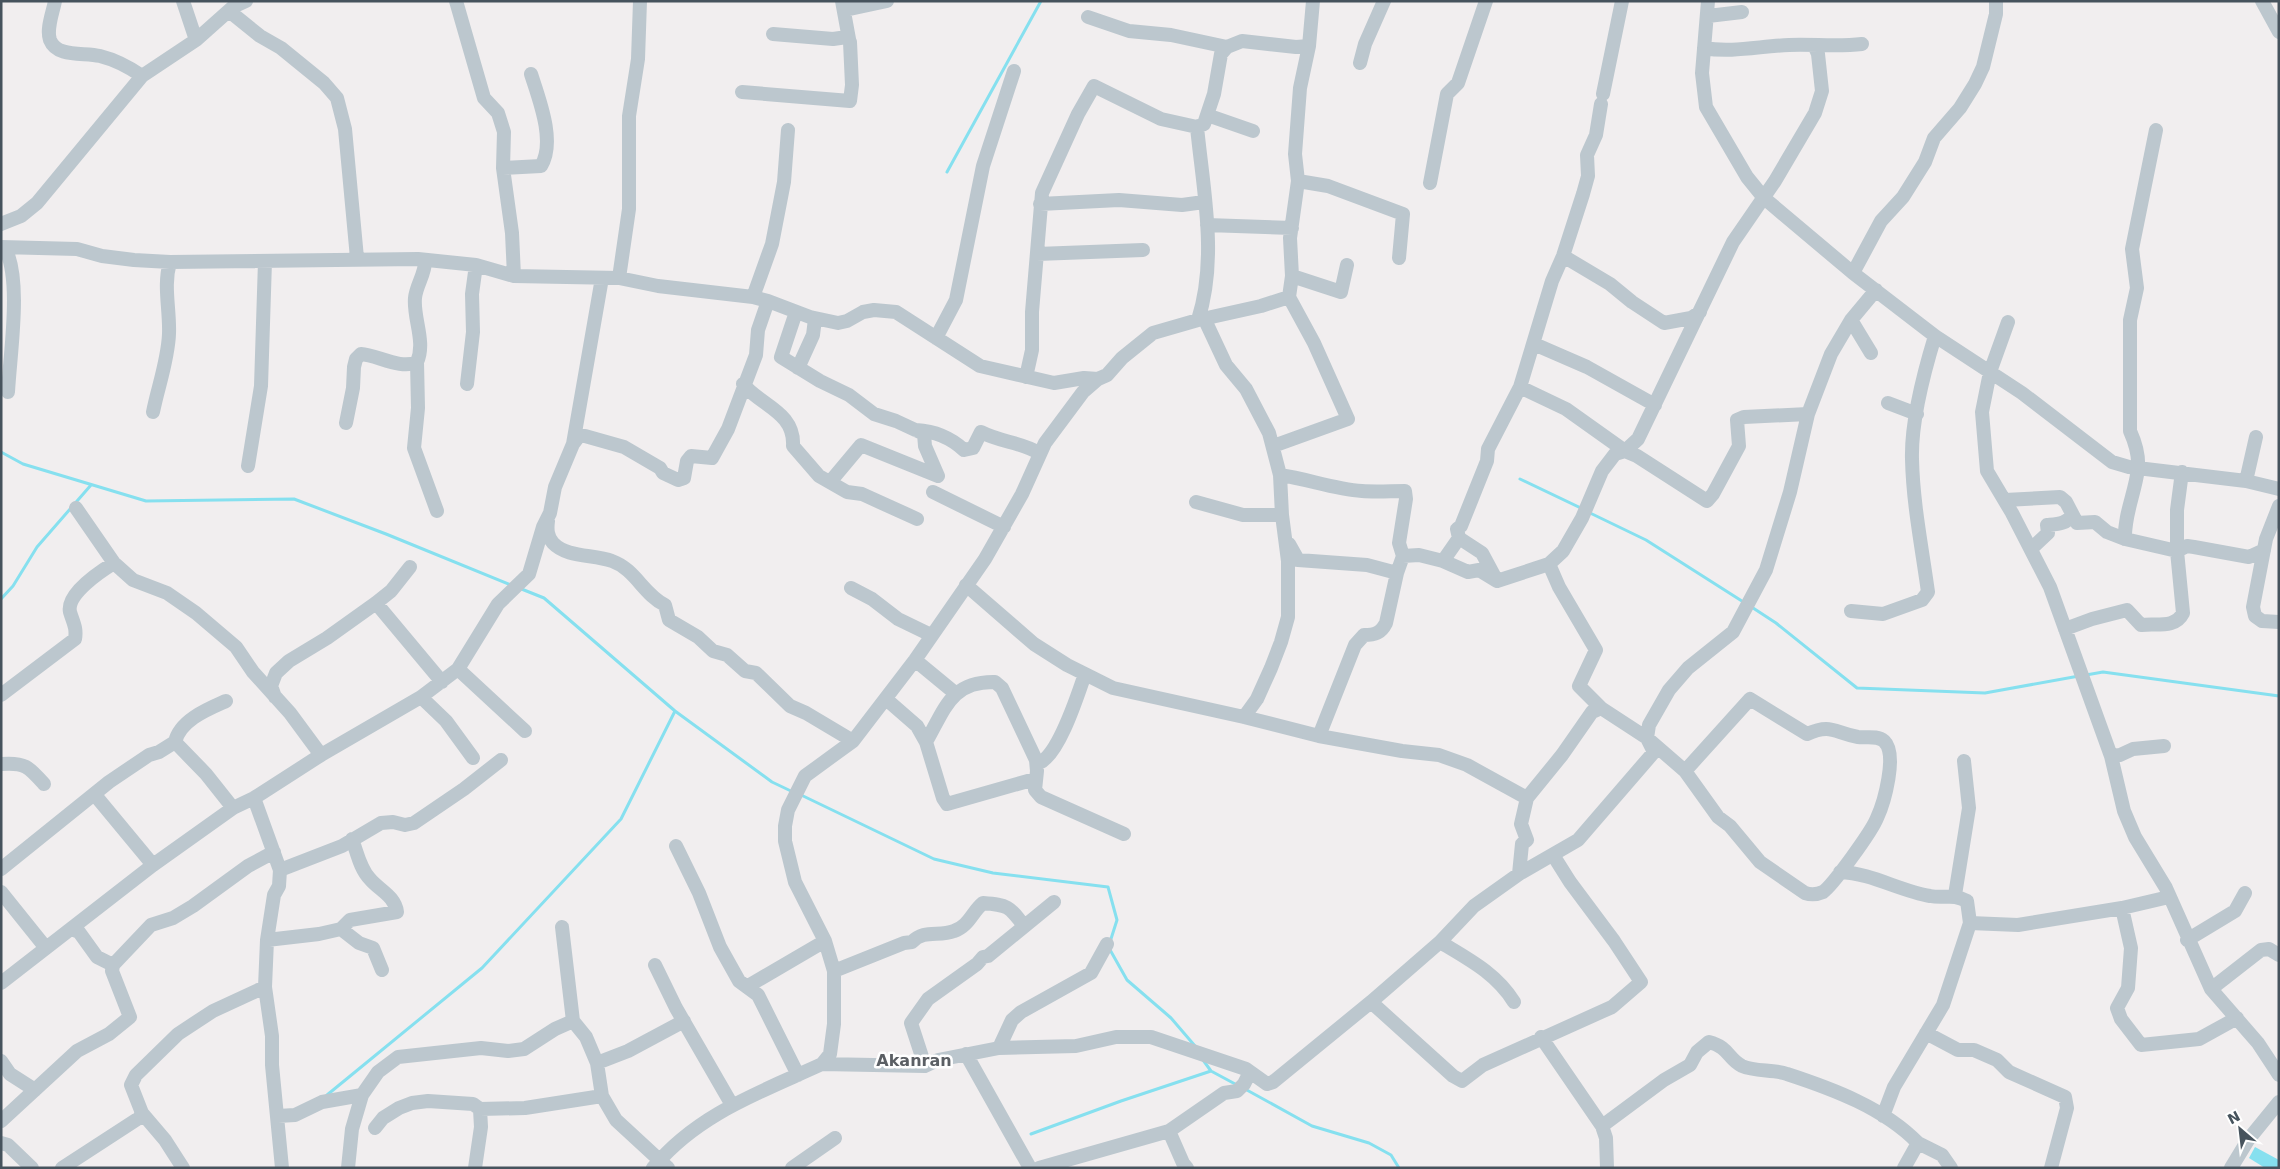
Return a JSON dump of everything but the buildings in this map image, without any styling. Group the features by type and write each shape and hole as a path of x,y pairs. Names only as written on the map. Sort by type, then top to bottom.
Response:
{"street":[{"path":"55,1 49,30 50,39 56,49 69,53 99,56 123,64 142,76"},
{"path":"183,1 196,40"},
{"path":"1,224 21,216 37,203 142,76 196,40 228,11 246,1"},
{"path":"456,1 484,98 498,113 504,132 503,168 512,233 514,276"},
{"path":"619,278 629,209 629,116 638,59 640,1"},
{"path":"742,92 850,101 852,85 849,39 844,6 887,1"},
{"path":"1276,445 1348,419 1314,343 1289,297 1292,276 1292,228 1298,181 1296,154 1300,88 1309,46 1313,1"},
{"path":"1360,63 1365,44 1384,1"},
{"path":"1430,183 1447,94 1458,83 1486,1"},
{"path":"1444,561 1458,538 1457,529 1461,526 1480,480 1487,461 1488,449 1520,387 1552,281 1563,256 1588,176 1587,155 1596,135 1622,1"},
{"path":"1708,1 1702,73 1706,107 1747,177 1764,198 1853,272 1935,336 2022,393 2112,462 2138,468 2246,480 2279,489"},
{"path":"1853,272 1881,221 1910,187 1925,162 1934,138 1960,108 1976,84 1983,67 1996,14 1996,1"},
{"path":"2262,1 2279,32"},
{"path":"228,11 260,36 281,48 324,83 337,98 345,129 357,258"},
{"path":"1708,16 1742,12"},
{"path":"1088,17 1130,32 1171,35 1227,47"},
{"path":"773,34 833,39 844,36 849,39"},
{"path":"1026,377 1032,350 1032,312 1040,204 1048,175 1094,86 1161,119 1197,127 1204,124 1214,94 1221,54 1227,47 1242,41 1296,47 1309,46"},
{"path":"1704,48 1721,51 1862,44"},
{"path":"1403,556 1419,555 1444,561 1468,572 1479,570 1497,581 1549,564 1562,551 1582,518 1602,471 1615,454 1624,452 1638,439 1733,242 1764,198 1815,113 1822,90 1818,54 1814,45"},
{"path":"936,338 956,300 982,166 1014,71"},
{"path":"503,168 542,166 547,157 544,118 531,74"},
{"path":"1207,115 1253,130"},
{"path":"1197,127 1207,225 1206,294 1201,319 1226,365 1246,389 1269,433 1280,475 1282,515 1288,561 1288,617 1281,642 1257,699 1244,717"},
{"path":"754,297 772,244 784,182 788,130"},
{"path":"2126,539 2124,525 2138,468 2136,445 2130,431 2130,320 2137,288 2132,249 2156,130"},
{"path":"1298,181 1328,186 1404,214 1399,258"},
{"path":"1040,204 1119,200 1182,205 1204,202"},
{"path":"1207,225 1292,228"},
{"path":"3,247 77,249 102,256 170,262 357,258 425,260 476,264 514,276 619,278 658,286 754,297 815,319 838,323 847,321 863,312 874,310 896,312 980,366 1054,383 1084,378 1098,379"},
{"path":"3,247 11,260 14,284 8,392"},
{"path":"1037,254 1143,250"},
{"path":"1563,256 1610,284 1632,302 1664,322 1691,318 1700,312"},
{"path":"425,260 415,298 419,335 417,362 418,408 414,448 437,511"},
{"path":"248,466 261,386 265,261"},
{"path":"153,412 168,353 170,308 165,277 170,262"},
{"path":"467,384 473,332 472,294 476,264"},
{"path":"1292,276 1341,292 1347,265"},
{"path":"573,444 574,427 588,362 602,278"},
{"path":"562,927 573,1021 586,1037 597,1063 602,1096 616,1120 660,1165 688,1133 732,1105 822,1064 925,1066 938,1060 999,1048 1076,1046 1116,1037 1151,1037 1250,1072 1268,1084 1273,1082 1371,1002 1440,942 1469,910 1519,874 1578,840 1654,752 1647,738 1649,724 1669,690 1688,668 1733,632 1744,615 1766,570 1790,492 1808,414 1832,354 1852,320 1876,290"},
{"path":"822,1064 830,1054 834,1024 834,971 825,941 796,882 785,841 788,810 805,776 853,741 915,660 985,559 1022,494 1040,453 1083,392 1098,379 1107,375 1122,358 1154,333 1289,297"},
{"path":"768,301 758,330 756,355 743,384 728,429 712,458 691,456 687,461 682,480 663,473 660,468 624,447 579,436 573,444 555,486 547,531 554,544 569,552 613,561 634,576 652,598 665,606 669,620 698,637 713,651 727,655 744,670 756,673 790,706 806,713 853,741"},
{"path":"796,312 780,354 781,357 849,395 874,414 896,421 924,434 925,446 938,476 861,445 830,482"},
{"path":"798,368 813,335 815,319"},
{"path":"1852,320 1871,353"},
{"path":"2008,322 1990,372 1982,412 1983,448 1987,471 2005,500 2050,587 2110,756 2128,823 2169,897 2211,989 2258,1043 2279,1075"},
{"path":"1851,611 1884,614 1922,600 1928,592 1912,457 1925,370 1935,336"},
{"path":"1534,344 1587,367 1655,405"},
{"path":"346,423 353,388 354,367 356,358 360,354 374,355 399,363 413,364 417,362"},
{"path":"743,384 748,390 772,406 790,426 793,433 792,446 797,453 808,461 819,476 847,492 862,494 917,519"},
{"path":"1520,387 1566,409 1624,452 1637,456 1707,501 1713,494 1739,446 1737,420 1744,417 1808,414"},
{"path":"1888,403 1917,414"},
{"path":"913,429 937,434 956,443 964,450 973,448 981,432 996,440 1028,446 1040,453"},
{"path":"2246,480 2256,437"},
{"path":"2065,629 2092,619 2126,610 2141,625 2173,624 2180,620 2183,613 2177,551 2177,510 2182,472"},
{"path":"1280,475 1304,479 1316,484 1361,491 1405,491 1406,499 1399,543 1403,556 1397,573 1386,623 1382,630 1374,635 1364,635 1355,645 1319,736"},
{"path":"933,492 1004,527"},
{"path":"2005,500 2060,497 2066,502 2077,523 2095,522 2106,532 2126,539 2177,551 2187,546 2249,557 2264,550"},
{"path":"1196,502 1243,515 1282,515"},
{"path":"2279,506 2264,550 2253,607 2255,616 2262,621 2279,622"},
{"path":"76,508 114,563 132,580 167,593 224,636 243,656 253,672 306,734 321,755"},
{"path":"1,983 154,865 233,808 254,798 321,755 421,697 442,682 458,668 498,604 529,574 542,527 550,513"},
{"path":"2031,549 2048,533 2047,525 2060,524 2069,520 2072,515"},
{"path":"1458,538 1482,553 1497,581"},
{"path":"1286,539 1298,560 1367,565 1397,573"},
{"path":"1,694 74,639 76,631 70,610 75,594 114,563"},
{"path":"1549,564 1559,588 1596,650 1579,686 1601,708 1647,738 1685,771 1718,817 1730,826 1760,862 1804,893 1812,895 1824,891 1844,869 1877,819 1889,772 1890,753 1884,742 1877,738 1857,736 1823,727 1807,734 1750,698 1685,771"},
{"path":"275,698 271,686 276,673 289,661 327,638 376,603 391,591 410,567"},
{"path":"856,584 898,619 931,635"},
{"path":"966,586 1034,644 1113,688 1319,736 1402,751 1439,755 1467,764 1526,798"},
{"path":"376,603 442,682"},
{"path":"915,660 955,693"},
{"path":"458,668 525,731"},
{"path":"1036,760 1040,763 1046,761 1055,746 1074,706 1085,674"},
{"path":"926,742 955,693 965,686 995,682 1002,688 1036,760 1035,790 1041,797 1124,834"},
{"path":"421,697 446,721 473,758"},
{"path":"886,699 917,726 926,742 943,798 947,804 1035,779"},
{"path":"175,742 176,735 184,725 210,708 226,701"},
{"path":"1519,874 1522,844 1527,840 1521,824 1521,816 1526,798 1562,755 1592,712 1601,708"},
{"path":"1,869 109,782 149,755 175,742"},
{"path":"175,742 206,774 233,808"},
{"path":"2110,756 2120,755 2133,749 2164,746"},
{"path":"280,870 342,846 381,823 393,822 405,825 414,823 464,789 501,760"},
{"path":"1955,895 1969,808 1964,761"},
{"path":"1,764 18,763 26,765 44,784"},
{"path":"95,795 154,865"},
{"path":"254,798 280,870 279,886 274,895 267,940 265,987 272,1036 272,1065 282,1168"},
{"path":"267,940 292,939 340,929 350,920 397,912 384,890 370,880 364,871 352,839"},
{"path":"676,846 699,893 720,947 739,981 758,995 798,1075"},
{"path":"1,1121 77,1051 109,1034 130,1017 112,971 113,966 151,926 173,918 193,906 248,866 274,852"},
{"path":"1371,1002 1453,1076 1462,1081 1483,1065 1541,1037 1612,1007 1641,982 1614,941 1575,890 1553,855"},
{"path":"1844,869 1929,896 1955,895 1967,901 1970,923 1943,1004 1894,1087 1883,1116"},
{"path":"1,892 46,948"},
{"path":"2187,940 2235,911 2245,893"},
{"path":"1970,923 2018,925 2122,908 2169,897"},
{"path":"925,1066 911,1023 928,999 977,964 1054,902"},
{"path":"834,971 904,943 912,942 926,934 954,931 969,922 982,903 1004,904 1010,908 1024,926"},
{"path":"2122,908 2131,948 2128,988 2117,1008 2121,1019 2141,1045 2199,1039 2237,1018"},
{"path":"72,929 79,932 97,957 113,966"},
{"path":"340,929 359,943 373,948 382,970"},
{"path":"748,986 825,941"},
{"path":"1440,942 1483,968 1504,987 1514,1002"},
{"path":"999,1048 1012,1020 1021,1012 1092,973 1107,944"},
{"path":"2211,989 2260,950 2269,950 2279,955"},
{"path":"655,965 684,1021 732,1105"},
{"path":"183,1168 165,1140 142,1113 131,1085 136,1075 178,1034 213,1010 265,987"},
{"path":"348,1168 352,1129 362,1095 378,1072 398,1057 481,1048 508,1051 524,1049 555,1029 573,1021"},
{"path":"597,1063 628,1051 684,1021"},
{"path":"1926,1033 1958,1050 1974,1050 1997,1060 2009,1072 2065,1096 2067,1108 2052,1168"},
{"path":"1541,1037 1602,1126 1606,1138 1606,1168"},
{"path":"1602,1126 1664,1080 1690,1065 1697,1052 1709,1042 1720,1045 1742,1066 1786,1073 1845,1096 1903,1128 1918,1143 1942,1155 1952,1168"},
{"path":"966,1054 1030,1168"},
{"path":"1,1061 10,1074 35,1090"},
{"path":"1039,1168 1169,1131 1224,1093 1237,1091 1244,1084 1250,1072"},
{"path":"278,1116 295,1115 322,1102 362,1095"},
{"path":"375,1128 383,1118 399,1108 412,1103 428,1101 472,1104 480,1109 525,1108 602,1096"},
{"path":"2231,1168 2248,1140 2279,1102"},
{"path":"475,1168 481,1127 480,1109"},
{"path":"62,1168 125,1129 139,1118 142,1113"},
{"path":"1169,1131 1187,1168"},
{"path":"792,1168 835,1138"},
{"path":"1,1143 8,1145 32,1168"},
{"path":"1904,1168 1918,1143"}],"water":[{"path":"2255,1147 2279,1160 2279,1168 2265,1168 2249,1158"}],"waterway":[{"path":"947,172 1041,1"},
{"path":"1,452 23,464 146,501 294,499 511,585"},
{"path":"1520,479 1583,509"},
{"path":"1,599 13,586 37,547 91,485"},
{"path":"1588,512 1646,540 1745,603"},
{"path":"519,588 544,598 675,711 772,782 793,792"},
{"path":"1750,606 1776,623 1857,688 1985,693 2079,676"},
{"path":"2086,675 2103,672 2279,696"},
{"path":"327,1095 482,968 621,819 675,711"},
{"path":"799,794 934,859 993,873 1108,887 1117,920 1110,942"},
{"path":"1109,948 1127,980 1171,1018 1195,1046"},
{"path":"1203,1060 1211,1071 1237,1085"},
{"path":"1031,1134 1211,1071"},
{"path":"1245,1089 1312,1126 1369,1143 1391,1155 1399,1168"}],"district":[{"name":"Akanran","path":"914,1060"}]}
